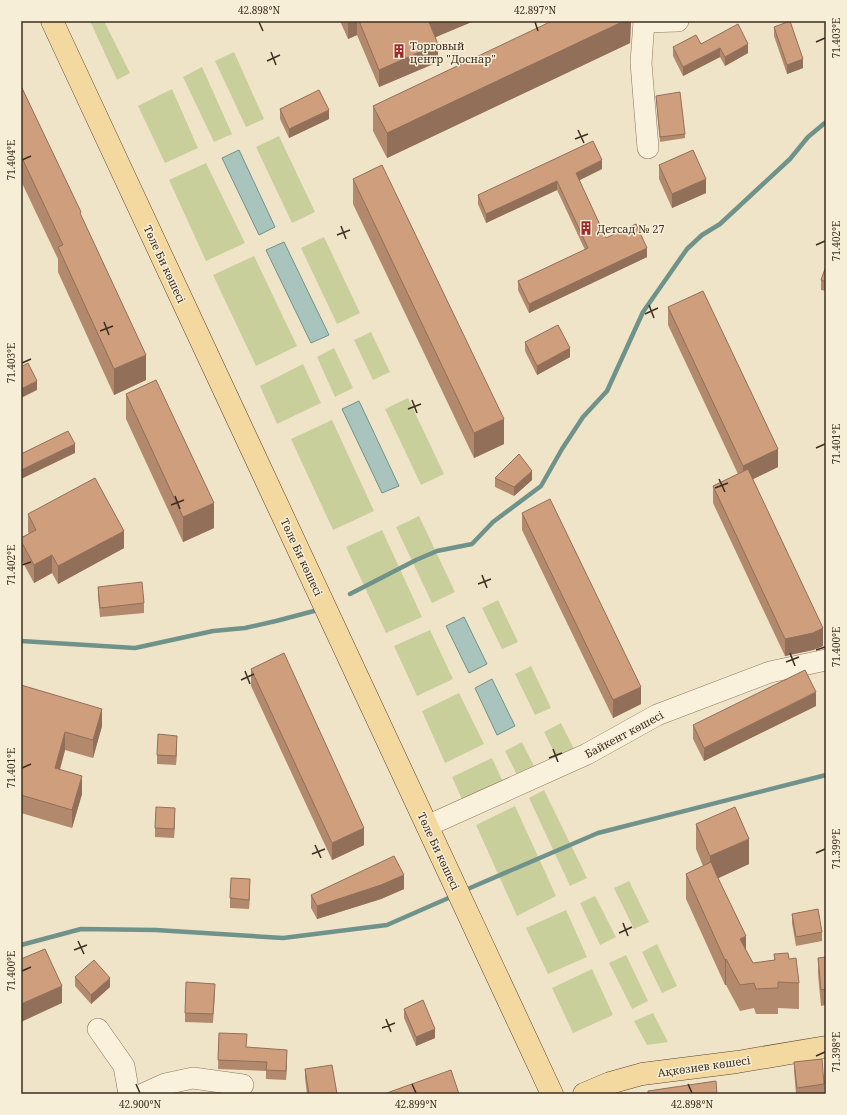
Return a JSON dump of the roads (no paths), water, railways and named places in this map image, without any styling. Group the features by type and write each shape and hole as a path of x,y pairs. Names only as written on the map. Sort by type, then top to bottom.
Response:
{"main road":[{"name":"Төле Би көшесі","path":"52,21 552,1094"},
{"name":"Ақкөзиев көшесі","path":"584,1094 610,1083 642,1074 730,1063 826,1047"}],"street":[{"path":"648,148 641,63 644,22 678,21"},
{"name":"Байкент көшесі","path":"427,826 587,754 657,715 770,672 826,660"},
{"path":"98,1029 124,1066 129,1094"},
{"path":"143,1094 165,1084 193,1078 243,1085"}],"water":[{"path":"239,150 275,227 259,235 222,158"},
{"path":"284,242 329,335 311,343 266,250"},
{"path":"359,401 399,486 382,493 342,409"},
{"path":"464,617 487,664 469,673 446,626"},
{"path":"492,679 515,726 497,735 475,688"}],"waterway":[{"path":"350,594 416,560 437,551 472,544 493,522 541,486 562,449 583,417 607,391 643,312 687,249 702,235 720,224 790,159 808,137 826,122"},
{"path":"21,641 135,648 213,631 245,628 314,611"},
{"path":"463,891 598,833 826,775"},
{"path":"21,945 81,929 156,930 283,938 387,925 453,896"}],"place":[{"name":"Торговый центр \"Доснар\"","path":"399,51"},
{"name":"Детсад № 27","path":"586,228"}]}
